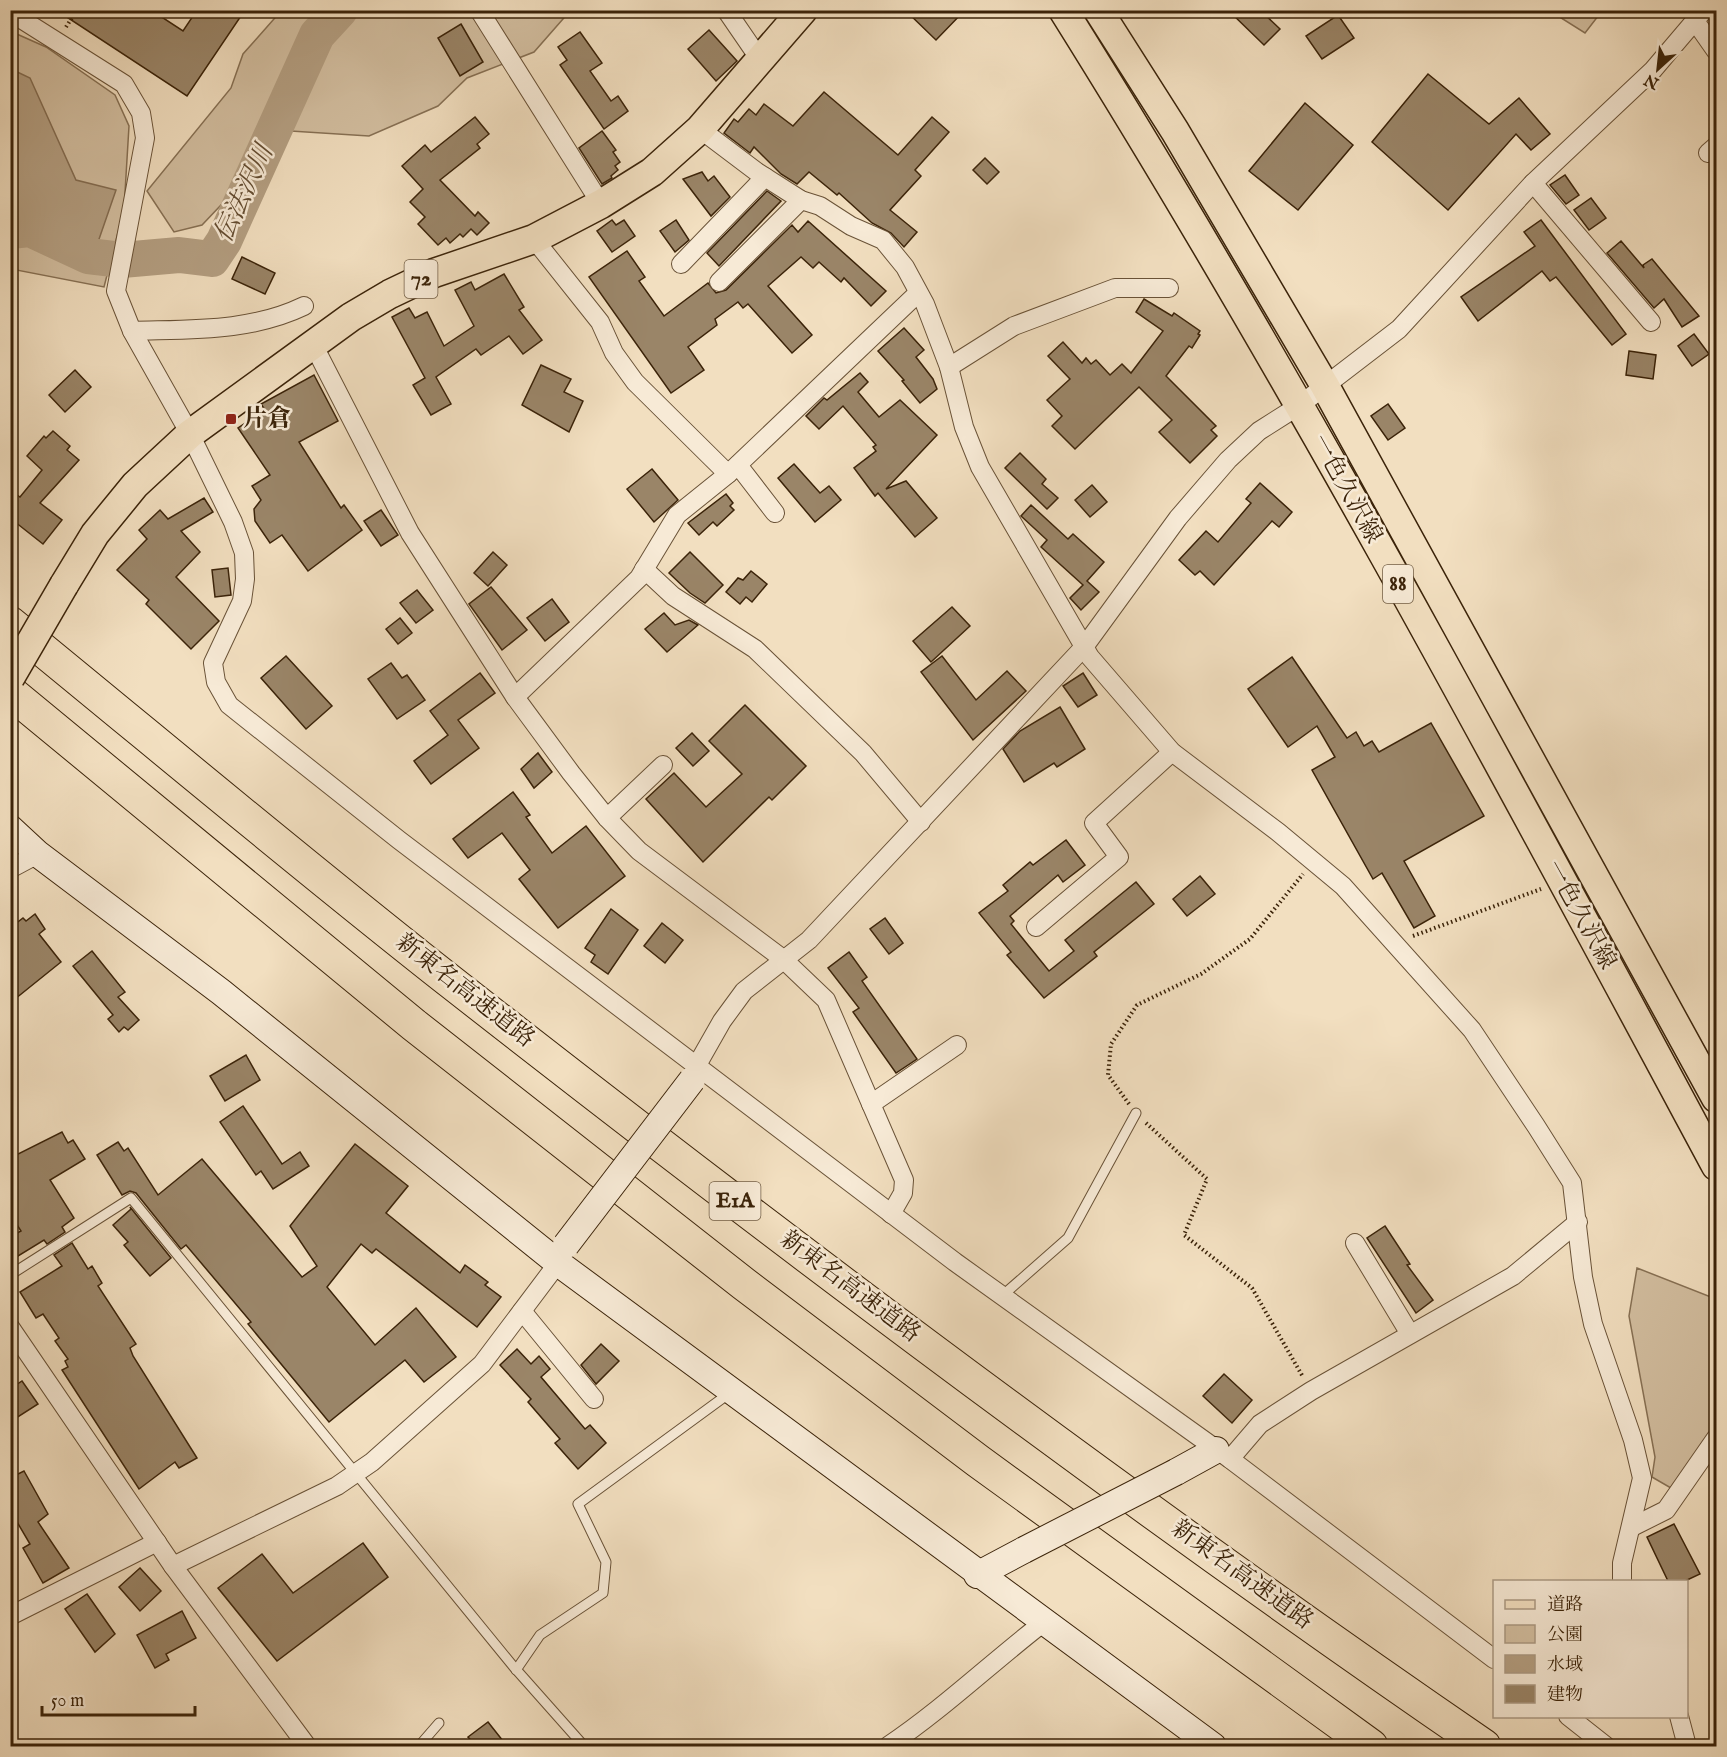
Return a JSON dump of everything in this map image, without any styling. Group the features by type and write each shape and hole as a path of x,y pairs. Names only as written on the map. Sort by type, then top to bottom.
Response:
{"highway":[{"name":"新東名高速道路","path":"10,623 448,979 684,1162 1015,1412 1356,1658 1484,1746"},
{"name":"E1A","path":"10,692 414,1025 744,1284 978,1461 1371,1746"}],"main road":[{"name":"72","path":"10,678 95,534 135,485 190,434 313,344 390,294 434,273 534,239 601,204 652,172 699,129 761,61 803,10"},
{"name":"一色久沢線","path":"1062,10 1138,131 1300,405 1716,1166"},
{"name":"一色久沢線","path":"1098,10 1175,131 1325,386 1714,1088"}],"street":[{"path":"479,10 601,204"},
{"path":"726,10 761,61"},
{"path":"10,12 124,84 141,113 145,138 116,291 132,331 190,434 233,522 244,553 245,579 242,601 213,663 216,682 229,705 694,1073 1223,1455 1493,1658"},
{"path":"173,1566 333,1488 372,1462 482,1364 694,1073 722,1021 744,991 809,940 1084,647 1178,518 1227,460 1259,431 1300,405 1400,329 1533,183 1653,70 1700,16 1716,51"},
{"path":"699,129 801,200 820,206 851,226 883,240 904,267 918,293 949,367 964,427 980,467 1084,647 1172,752 1314,860 1395,942 1472,1030 1536,1126 1572,1183 1584,1278 1593,1324 1633,1440 1642,1478 1622,1563 1622,1580"},
{"path":"681,264 765,177"},
{"path":"1533,183 1651,322"},
{"path":"719,282 801,200"},
{"path":"534,239 600,322 615,353 635,382 733,470 775,513"},
{"path":"949,367 1014,326 1115,288 1169,288"},
{"path":"515,697 639,578 677,515 733,470 918,293"},
{"path":"132,331 230,328 287,314 304,306"},
{"path":"313,344 410,533 515,697 607,818 639,850 783,959 826,1000 904,1180 903,1193 891,1214"},
{"path":"644,569 673,596 755,650 863,753 921,822"},
{"path":"1036,927 1119,857 1094,823 1172,752"},
{"path":"607,818 663,765"},
{"path":"10,828 38,854 562,1254 732,1392 977,1575 1213,1746"},
{"path":"10,869 38,854"},
{"path":"871,1104 957,1045"},
{"path":"977,1575 1176,1472 1223,1455 1260,1424 1311,1391 1513,1276 1578,1222"},
{"path":"1355,1243 1410,1334"},
{"path":"522,1311 594,1399"},
{"path":"10,1327 173,1566 307,1746"},
{"path":"1632,1527 1665,1510 1716,1438"},
{"path":"10,1616 157,1542"},
{"path":"888,1746 934,1715 984,1668 1044,1622"},
{"path":"1571,1718 1606,1746"},
{"path":"1680,1718 1687,1746"}],"lane":[{"path":"1002,1296 1068,1238 1136,1113"},
{"path":"10,1275 130,1198 357,1472 516,1670 584,1746"},
{"path":"516,1670 540,1635 603,1593 606,1562 578,1504 732,1392"},
{"path":"419,1746 439,1723"}],"path":[{"path":"1311,1391 1252,1288 1184,1235 1207,1179 1136,1113 1108,1075 1111,1044 1137,1005 1201,974 1250,939 1314,860"},
{"path":"1395,942 1562,881"}],"green space":[{"path":"281,11 570,11 534,52 467,78 438,106 369,136 275,130 259,165 202,225 174,232 147,191 231,88 243,54"},
{"path":"1550,11 1602,11 1585,33"},
{"path":"10,31 46,47 115,95 129,126 124,209 104,287 11,269"},
{"path":"1637,1268 1716,1299 1716,1423 1676,1491 1652,1477 1655,1457 1629,1316"}],"water":[{"path":"11,69 30,78 76,180 116,190 88,271 35,244 11,248"}],"building":[{"path":"56,10 151,10 183,31 197,10 245,10 187,96"},
{"path":"905,10 965,10 936,40"},
{"path":"1228,10 1260,10 1280,29 1264,45"},
{"path":"1338,15 1354,38 1322,59 1306,36"},
{"path":"461,24 483,62 460,76 438,38"},
{"path":"709,30 737,61 716,81 688,49"},
{"path":"580,32 602,63 590,71 611,101 618,96 628,111 604,129 560,65 567,60 558,47"},
{"path":"1428,74 1489,124 1519,98 1550,134 1531,150 1516,134 1448,210 1372,142"},
{"path":"824,92 898,155 932,117 949,132 915,170 921,176 890,210 917,232 904,247 891,233 872,223 839,193 837,195 809,172 797,184 781,174 754,147 750,153 724,133 734,119 738,122 749,109 756,115 764,104 793,126"},
{"path":"1305,103 1353,145 1298,210 1249,171"},
{"path":"475,117 489,134 477,144 480,148 440,180 475,216 478,212 489,223 477,235 471,229 463,237 460,234 450,243 446,238 438,245 418,224 425,217 410,202 423,189 402,166 425,145 431,152"},
{"path":"602,131 616,150 613,152 620,162 615,166 618,170 611,176 612,178 602,184 579,148"},
{"path":"985,158 999,172 987,184 973,170"},
{"path":"702,172 708,181 714,176 730,197 711,216 683,179"},
{"path":"1565,175 1579,195 1566,204 1550,185"},
{"path":"767,191 781,201 719,266 707,253"},
{"path":"1591,198 1606,218 1589,230 1574,210"},
{"path":"612,220 616,225 624,220 635,236 612,252 597,231"},
{"path":"676,220 689,240 675,252 660,231"},
{"path":"1541,220 1626,334 1612,345 1556,277 1550,281 1542,271 1478,321 1461,297 1535,246 1524,232"},
{"path":"808,221 886,291 871,306 844,278 841,282 819,262 813,268 801,257 768,286 812,335 792,353 748,304 743,308 738,302 715,319 717,325 688,347 704,370 671,393 589,277 627,251 645,277 639,281 664,316 708,283 716,293 726,290 792,225 798,232"},
{"path":"1621,241 1644,268 1643,265 1652,259 1699,316 1682,327 1664,299 1654,308 1607,253"},
{"path":"242,257 275,273 265,294 232,279"},
{"path":"504,274 524,307 519,310 542,340 523,354 509,336 481,355 476,349 436,377 451,404 431,415 413,385 425,378 392,317 409,308 415,318 427,312 444,346 474,326 455,290 471,282 475,290"},
{"path":"1144,299 1172,316 1174,313 1200,331 1192,348 1189,346 1166,376 1216,426 1211,430 1217,436 1190,463 1159,432 1172,420 1139,387 1075,449 1052,426 1062,416 1047,400 1070,379 1048,356 1063,342 1082,363 1086,358 1091,364 1096,360 1110,375 1122,364 1131,373 1163,331 1136,312"},
{"path":"904,328 924,350 916,357 933,379 937,389 920,403 902,381 904,380 878,351"},
{"path":"1694,334 1709,354 1692,366 1678,346"},
{"path":"1629,351 1656,355 1653,379 1626,375"},
{"path":"541,365 571,379 564,392 583,401 569,432 522,405"},
{"path":"75,370 91,387 65,412 49,395"},
{"path":"860,373 868,382 858,392 879,417 900,400 937,435 886,489 906,481 937,518 915,537 878,493 875,496 854,468 876,451 873,447 876,445 843,406 819,429 806,416 824,398 827,400"},
{"path":"314,375 338,421 299,442 341,508 344,505 362,530 308,571 282,535 270,543 255,521 254,509 261,500 252,486 270,475 238,428 265,410 261,404"},
{"path":"1388,404 1405,428 1388,440 1371,416"},
{"path":"53,431 70,446 67,450 79,460 40,503 62,520 43,544 10,518 10,490 20,497 42,470 27,456 44,436 46,438"},
{"path":"1020,453 1046,479 1042,484 1058,498 1047,509 1005,468"},
{"path":"794,464 820,493 829,486 841,500 815,522 778,478"},
{"path":"652,469 678,500 654,522 627,489"},
{"path":"1260,483 1292,512 1279,527 1272,521 1214,585 1200,571 1195,575 1179,560 1206,531 1218,542 1251,503 1246,499"},
{"path":"1092,485 1107,502 1090,517 1075,500"},
{"path":"726,494 733,503 730,506 734,510 717,526 713,522 699,535 688,523"},
{"path":"204,498 213,512 181,531 200,552 176,577 219,621 191,649 146,604 149,600 117,570 147,539 139,530 160,510 168,519"},
{"path":"1031,505 1068,539 1073,534 1104,562 1087,581 1099,592 1081,610 1070,598 1083,585 1041,547 1047,540 1021,516"},
{"path":"381,510 398,535 381,546 364,521"},
{"path":"493,552 507,565 488,586 474,573"},
{"path":"690,552 723,585 705,603 690,593 669,573"},
{"path":"228,568 231,595 215,597 212,570"},
{"path":"751,571 767,584 752,602 746,597 740,604 726,592 738,578 743,580"},
{"path":"491,587 527,630 502,650 469,604"},
{"path":"417,590 433,610 416,623 400,603"},
{"path":"552,599 569,622 545,641 527,618"},
{"path":"952,607 970,626 931,662 913,641"},
{"path":"664,613 675,625 689,620 698,625 667,652 645,629"},
{"path":"400,618 412,633 398,644 386,629"},
{"path":"286,656 332,706 306,729 261,678"},
{"path":"942,656 976,700 1007,671 1026,691 973,740 921,672"},
{"path":"1292,657 1347,738 1356,732 1364,746 1372,741 1379,752 1431,723 1484,816 1404,861 1435,916 1414,928 1382,873 1373,879 1312,770 1335,757 1317,726 1288,747 1248,689"},
{"path":"391,663 402,678 407,675 425,700 397,719 368,679"},
{"path":"480,673 495,693 458,720 479,748 431,784 414,761 448,735 430,711"},
{"path":"1083,673 1097,695 1078,707 1063,686"},
{"path":"745,705 806,766 772,800 769,797 703,862 646,799 674,773 706,807 742,774 709,741"},
{"path":"1060,707 1085,749 1057,767 1054,763 1024,782 1003,749 1020,731"},
{"path":"692,733 709,751 693,766 676,748"},
{"path":"538,753 552,772 534,788 521,769"},
{"path":"513,792 530,815 526,817 552,853 586,826 625,876 558,928 519,879 530,870 502,833 468,858 453,839"},
{"path":"1066,840 1085,865 1063,882 1058,875 1010,916 1014,921 1011,924 1049,971 1074,951 1065,940 1136,882 1154,904 1094,952 1097,956 1044,998 1007,955 1011,952 979,913 1008,891 1003,885 1030,862 1033,865"},
{"path":"1200,876 1215,894 1187,916 1173,899"},
{"path":"611,909 638,930 608,974 591,962 595,955 585,948"},
{"path":"35,914 45,929 39,934 61,962 10,1003 10,928 23,918 26,921"},
{"path":"885,918 903,943 889,954 870,929"},
{"path":"662,923 683,940 665,963 644,946"},
{"path":"92,951 125,992 118,997 139,1020 128,1030 124,1027 119,1032 108,1019 113,1015 73,966"},
{"path":"849,952 867,977 862,981 917,1059 896,1073 853,1012 859,1008 828,968"},
{"path":"246,1055 260,1080 225,1101 210,1076"},
{"path":"243,1106 282,1164 300,1152 309,1166 273,1189 261,1171 256,1175 220,1122"},
{"path":"62,1132 68,1143 73,1140 85,1159 50,1180 74,1218 62,1227 65,1232 47,1244 44,1240 10,1261 10,1237 21,1231 10,1214 10,1173 16,1169 10,1158"},
{"path":"118,1142 124,1151 128,1148 158,1195 202,1159 302,1277 317,1266 290,1226 355,1144 408,1186 386,1213 460,1273 465,1265 488,1282 485,1285 501,1297 477,1327 376,1249 372,1253 361,1244 327,1287 375,1345 416,1308 456,1357 424,1382 405,1360 329,1422 248,1324 251,1322 186,1245 181,1249 136,1193 130,1191 122,1195 97,1155"},
{"path":"130,1207 171,1258 150,1276 124,1245 128,1242 113,1225 131,1209"},
{"path":"1385,1226 1410,1264 1407,1265 1433,1300 1416,1313 1367,1238"},
{"path":"72,1243 88,1269 92,1266 102,1283 98,1286 136,1344 130,1348 133,1356 197,1458 179,1468 175,1462 139,1489 62,1370 68,1367 65,1361 68,1359 55,1341 59,1338 43,1314 36,1318 20,1292 62,1266 54,1255"},
{"path":"601,1344 619,1361 596,1384 581,1365"},
{"path":"517,1349 531,1364 539,1356 550,1369 541,1377 585,1429 590,1425 606,1443 578,1469 555,1443 560,1439 528,1402 531,1399 500,1365"},
{"path":"1224,1374 1252,1400 1232,1423 1203,1396"},
{"path":"22,1381 38,1404 10,1422 10,1389"},
{"path":"24,1471 48,1514 38,1522 69,1568 43,1583 23,1548 30,1544 10,1510 10,1478"},
{"path":"1674,1524 1700,1574 1687,1580 1668,1580 1647,1537"},
{"path":"363,1543 388,1577 277,1661 218,1588 262,1554 293,1593"},
{"path":"140,1568 161,1591 140,1611 119,1587"},
{"path":"87,1594 115,1634 95,1652 65,1609"},
{"path":"182,1611 196,1638 166,1654 169,1660 155,1668 137,1635"},
{"path":"488,1722 507,1746 476,1746 468,1737"}],"waterway":[{"name":"伝法沢川","path":"10,231 30,229 88,256 122,260 179,255 212,259 224,241 317,35 340,10"}],"place":[{"name":"片倉","path":"231,419"}]}
